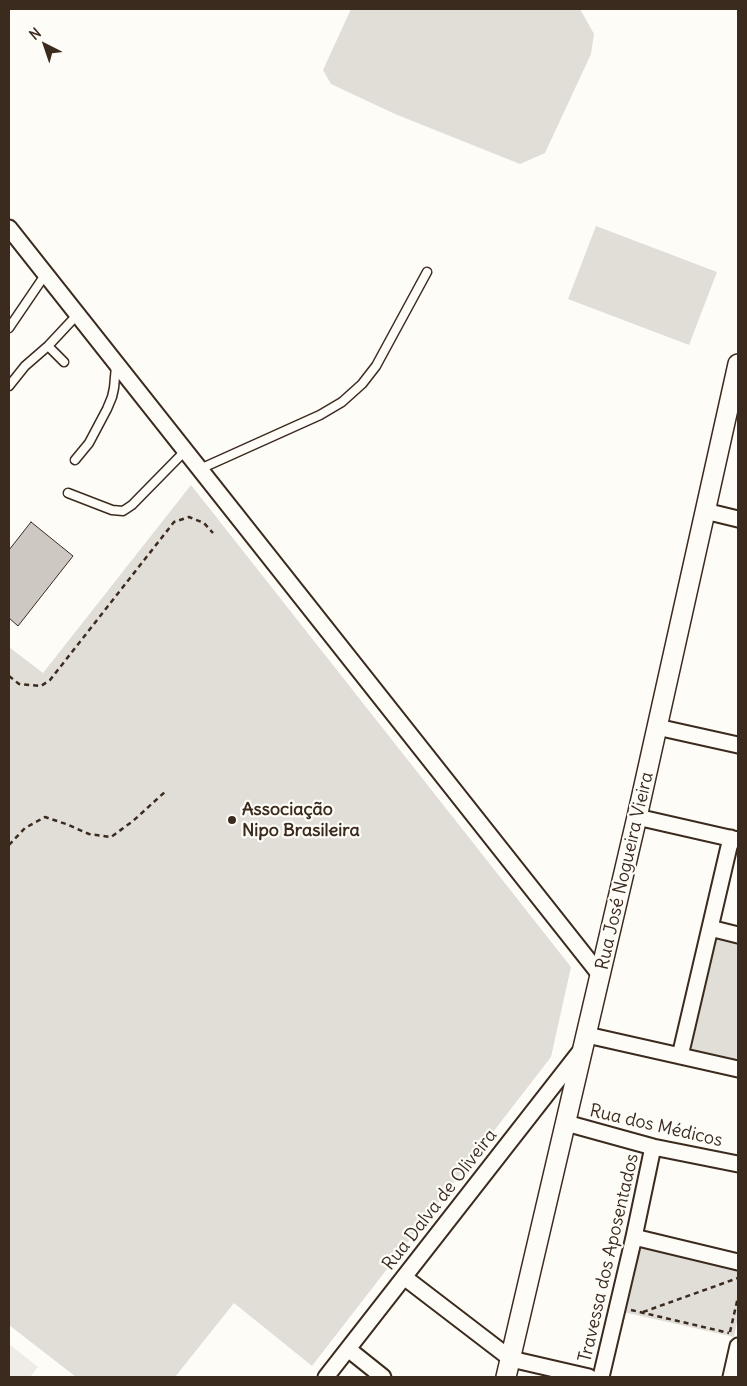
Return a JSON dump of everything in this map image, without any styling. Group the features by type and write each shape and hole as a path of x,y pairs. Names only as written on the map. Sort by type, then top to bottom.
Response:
{"street":[{"path":"9,228 601,976"},
{"name":"Rua José Nogueira Vieira","path":"506,1377 601,976 706,511 733,410 738,364"},
{"path":"706,511 738,519"},
{"path":"657,726 738,745"},
{"path":"637,817 735,839 710,928 680,1056"},
{"path":"710,928 738,935"},
{"path":"585,1041 680,1056 738,1070"},
{"name":"Rua Dalva de Oliveira","path":"326,1377 585,1041"},
{"name":"Rua dos Médicos","path":"566,1123 654,1147 738,1164"},
{"name":"Travessa dos Aposentados","path":"601,1377 654,1147"},
{"path":"634,1237 738,1272"},
{"path":"404,1277 511,1359 590,1377"},
{"path":"731,1377 738,1346"},
{"path":"348,1349 383,1377"}],"lane":[{"path":"200,470 342,402 362,384 376,366 427,272"},
{"path":"9,328 45,275"},
{"path":"9,386 25,366 48,346 77,315"},
{"path":"48,346 64,362"},
{"path":"75,460 89,443 107,409 114,388 116,364"},
{"path":"68,493 112,510 123,511 132,505 185,451"}],"path":[{"path":"9,676 19,684 40,686 50,680 174,522 189,517 204,523 213,534"},
{"path":"9,845 24,828 45,817 89,834 111,837 168,790"},
{"path":"641,1312 738,1272"},
{"path":"629,1309 729,1333 738,1297"}],"shaded area":[{"path":"351,9 580,9 594,34 591,54 545,153 520,164 395,114 331,84 323,70"},
{"path":"596,226 717,272 689,345 568,299"},
{"name":"Associação Nipo Brasileira","path":"191,485 571,967 551,1057 312,1366 234,1303 175,1377 76,1377 9,1325 9,647 43,673"},
{"path":"716,938 738,943 738,1061 690,1050"},
{"path":"638,1246 738,1271 738,1317 734,1337 623,1312"},
{"path":"9,1344 38,1367 30,1377 9,1377"}],"building":[{"path":"31,522 73,556 18,626 9,618 9,550"}],"place":[{"name":"Associação Nipo Brasileira","path":"232,820"}]}
